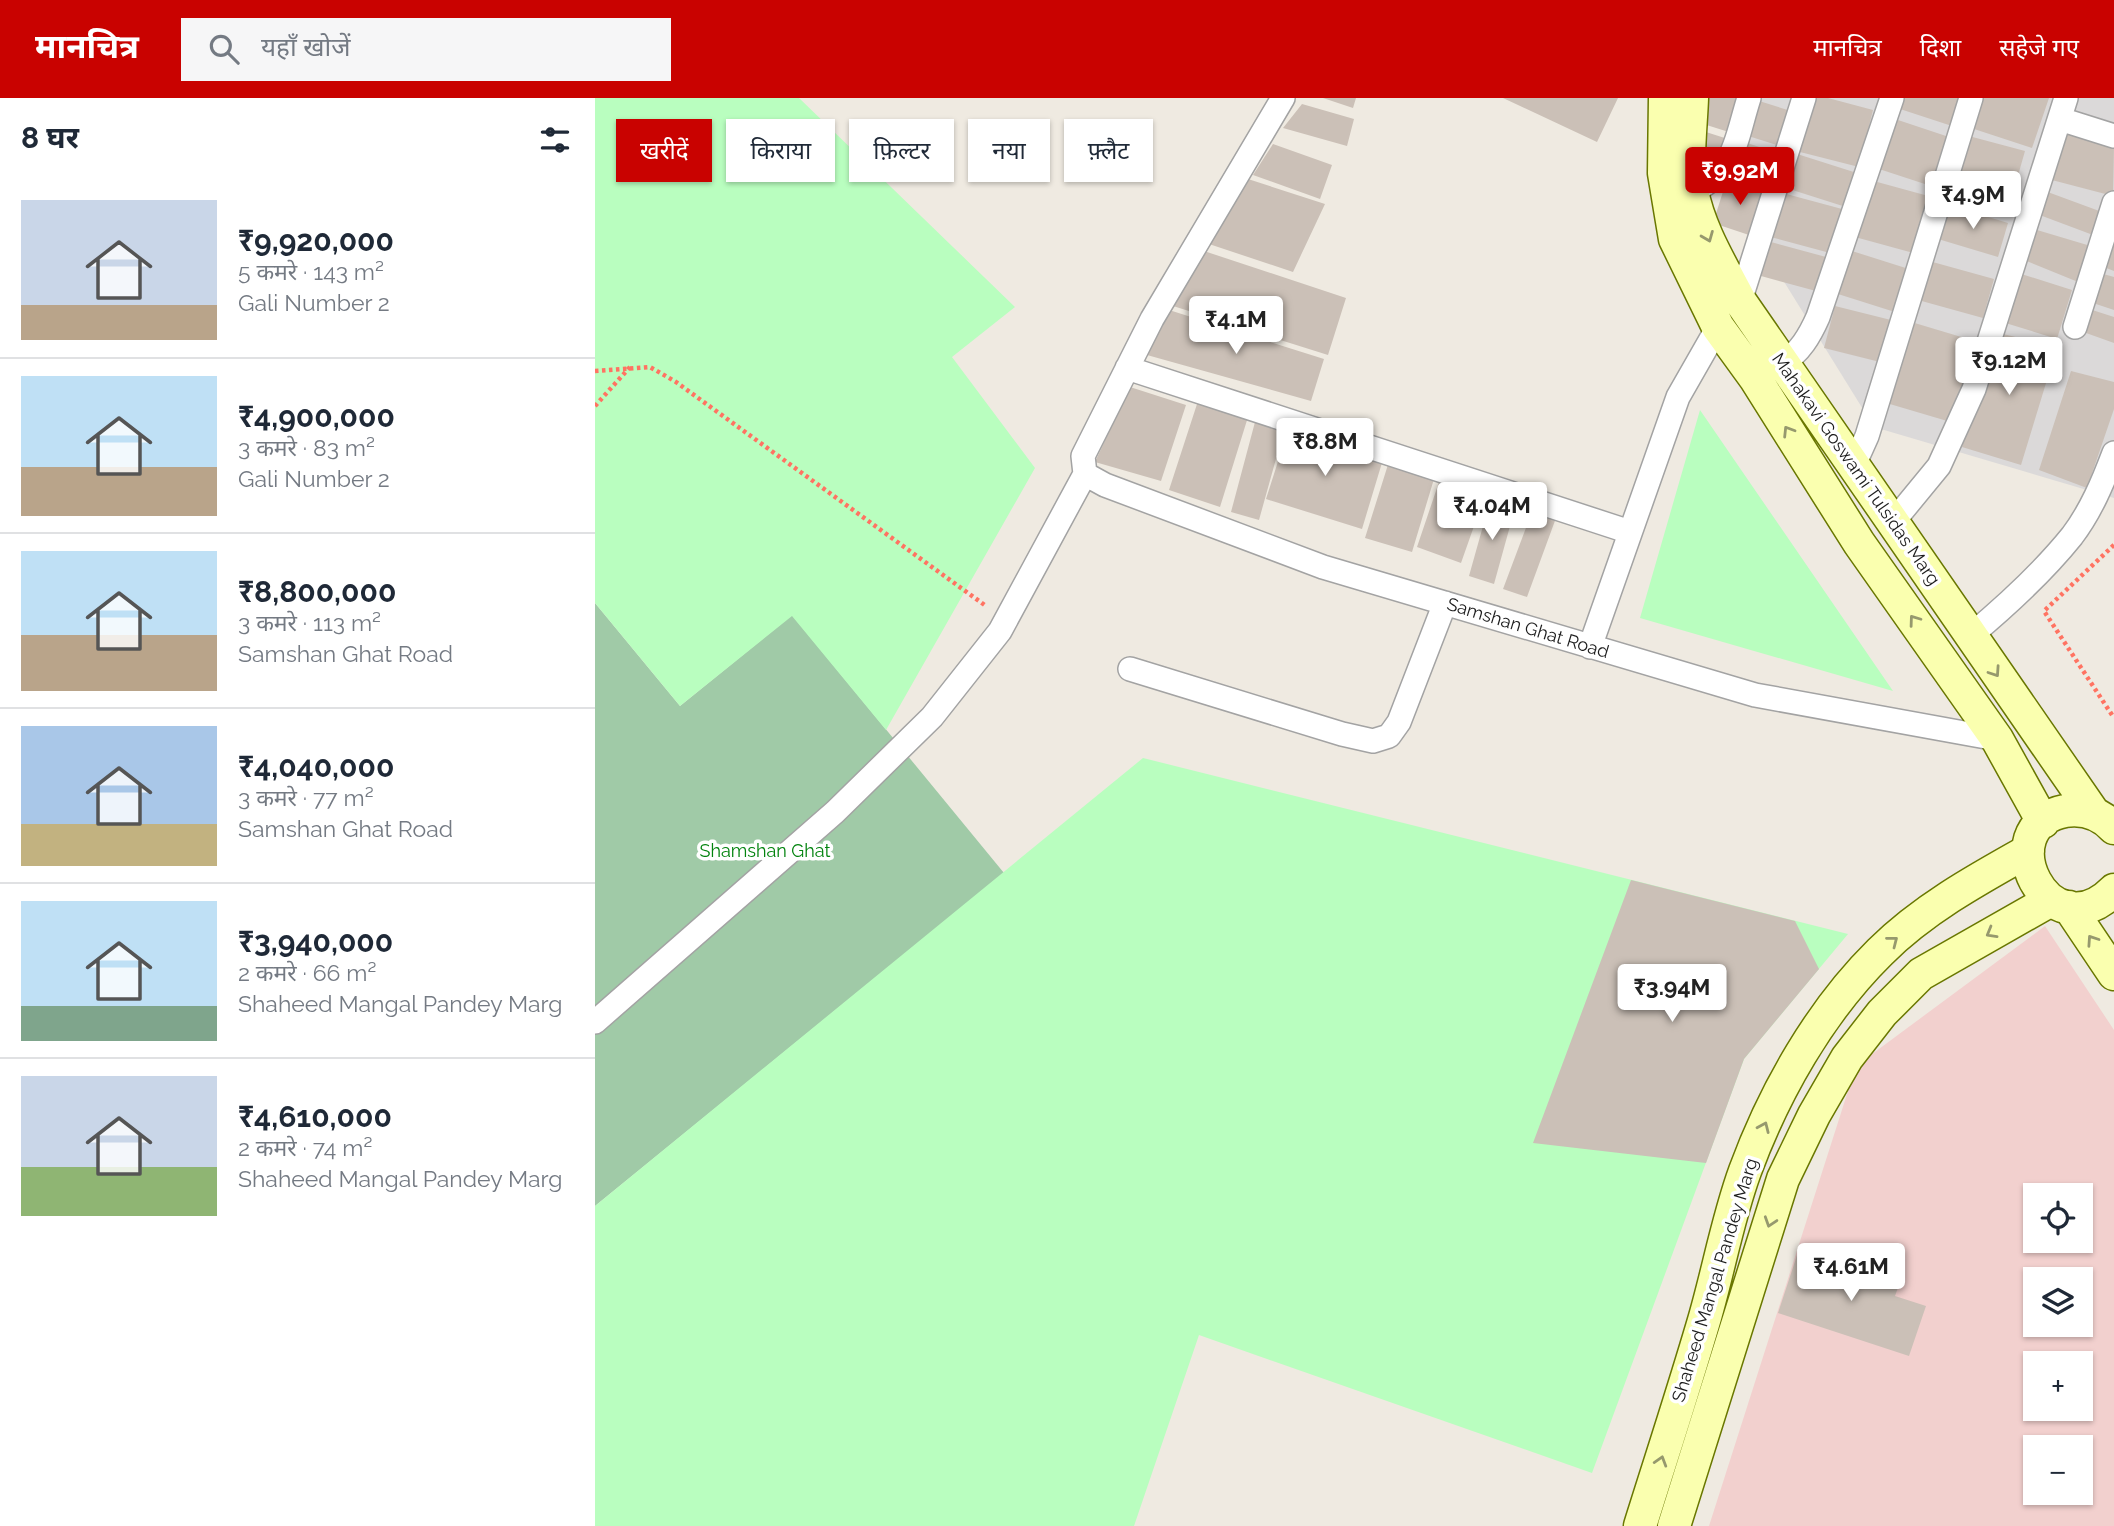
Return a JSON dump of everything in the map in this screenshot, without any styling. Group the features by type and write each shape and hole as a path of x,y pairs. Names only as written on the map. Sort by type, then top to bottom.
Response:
{"street":[{"path":"595,1022 835,812 932,717 1006,621 1083,468 1152,319 1283,98"},
{"name":"Mahakavi Goswami Tulsidas Marg","path":"1665,98 1664,173 1675,239 1718,327 1755,378 1859,543 1997,739 2043,822 2061,812 2103,820"},
{"name":"Mahakavi Goswami Tulsidas Marg","path":"1692,98 1689,167 1692,192 1711,245 1740,301 1970,636 2103,820"},
{"path":"1692,192 1717,178 1729,163 1749,98"},
{"path":"1740,301 1804,98"},
{"path":"1782,363 1791,358 1808,338 1818,317 1892,98"},
{"path":"1854,465 1867,436 1971,98"},
{"path":"1893,522 1939,466 1974,389 2063,108 2114,136"},
{"path":"2075,327 2114,203"},
{"path":"1590,646 1678,397 1718,327"},
{"path":"1127,368 1630,531"},
{"path":"1970,636 2011,599 2072,535 2100,490 2112,462"},
{"name":"Samshan Ghat Road","path":"1083,468 1105,485 1323,567 1755,695 1997,739"},
{"path":"1130,668 1342,734 1373,741 1389,736 1399,722 1445,603"},
{"path":"2043,822 2034,833 2028,851 2029,870 2036,887 2060,904 2114,974"},
{"name":"Shaheed Mangal Pandey Marg","path":"1640,1526 1703,1323 1745,1172 1774,1105 1803,1052 1838,998 1881,951 1962,888 2028,851"},
{"path":"2060,904 2094,904 2114,890"},
{"name":"Shaheed Mangal Pandey Marg","path":"1674,1526 1783,1179 1814,1115 1847,1058 1882,1013 1921,974 2060,904"}],"path":[{"path":"595,371 604,373 631,366 650,367 676,382 1006,621"},
{"path":"595,406 631,366"},
{"path":"2114,545 2044,611 2114,718"}],"shaded area":[{"path":"1734,98 2114,98 2114,498 1874,427 1731,196"},
{"path":"2045,926 2114,1030 2114,1526 1709,1526 1856,1066"}],"green space":[{"path":"595,98 799,98 821,119 726,119 726,182 835,182 835,133 849,146 849,182 886,182 1015,307 952,357 1035,468 886,730 792,616 680,706 595,603"},
{"path":"1700,410 1893,691 1640,618"},
{"name":"Shamshan Ghat","path":"595,603 680,706 792,615 1004,873 595,1206"},
{"path":"1143,758 1848,934 1744,1059 1592,1473 1199,1335 1134,1526 595,1526 595,1206"}],"building":[{"path":"1323,98 1356,98 1353,108"},
{"path":"1503,98 1618,98 1597,142"},
{"path":"1705,98 1744,98 1732,133 1697,122"},
{"path":"1813,98 1828,98 1873,110 1859,167 1800,152"},
{"path":"1903,98 1962,98 1955,127 1900,109"},
{"path":"1977,98 2049,98 2032,148 1968,127"},
{"path":"1756,100 1794,112 1783,147 1745,135"},
{"path":"1302,104 1354,119 1347,146 1283,128"},
{"path":"1892,118 1952,138 1937,188 1876,168"},
{"path":"2061,130 2114,144 2113,196 2048,179"},
{"path":"1706,132 1731,140 1722,171 1696,163"},
{"path":"1965,135 2025,151 2013,193 1953,177"},
{"path":"1741,141 1781,154 1770,187 1730,175"},
{"path":"1273,144 1332,165 1320,199 1253,175"},
{"path":"1794,153 1860,174 1849,208 1783,187"},
{"path":"1248,179 1325,204 1293,272 1209,244"},
{"path":"1727,179 1767,191 1752,236 1713,223"},
{"path":"1870,180 1932,197 1917,254 1855,237"},
{"path":"2045,191 2102,212 2093,235 2037,214"},
{"path":"1779,192 1842,209 1830,253 1767,236"},
{"path":"1949,205 2008,223 1998,257 1938,239"},
{"path":"2030,228 2094,247 2083,284 2024,260"},
{"path":"2114,238 2114,271 2101,266"},
{"path":"1771,242 1826,257 1816,291 1761,276"},
{"path":"1204,251 1346,298 1328,355 1173,306"},
{"path":"1852,251 1912,270 1898,313 1838,294"},
{"path":"1929,261 1994,279 1983,318 1918,300"},
{"path":"2015,272 2072,290 2057,339 1999,321"},
{"path":"2100,273 2114,277 2114,310 2090,302"},
{"path":"1835,306 1895,321 1884,363 1824,348"},
{"path":"2083,307 2114,317 2114,343 2075,329"},
{"path":"1169,310 1324,359 1311,401 1147,355"},
{"path":"1908,321 1978,342 1954,423 1883,402"},
{"path":"1995,332 2057,347 2021,465 1962,447"},
{"path":"2071,371 2114,382 2114,409 2087,488 2039,470"},
{"path":"1130,387 1186,405 1161,481 1095,462"},
{"path":"1198,401 1248,417 1220,507 1169,490"},
{"path":"1255,422 1284,430 1259,520 1231,512"},
{"path":"1289,427 1384,456 1362,529 1266,499"},
{"path":"1391,455 1437,469 1412,552 1365,538"},
{"path":"1440,479 1485,495 1461,563 1417,547"},
{"path":"1490,501 1515,508 1494,584 1469,576"},
{"path":"1533,509 1556,518 1527,597 1503,589"},
{"path":"1631,880 1795,921 1819,969 1744,1059 1706,1163 1533,1143"},
{"path":"1799,1249 1900,1282 1895,1296 1926,1306 1909,1356 1778,1313"}]}
